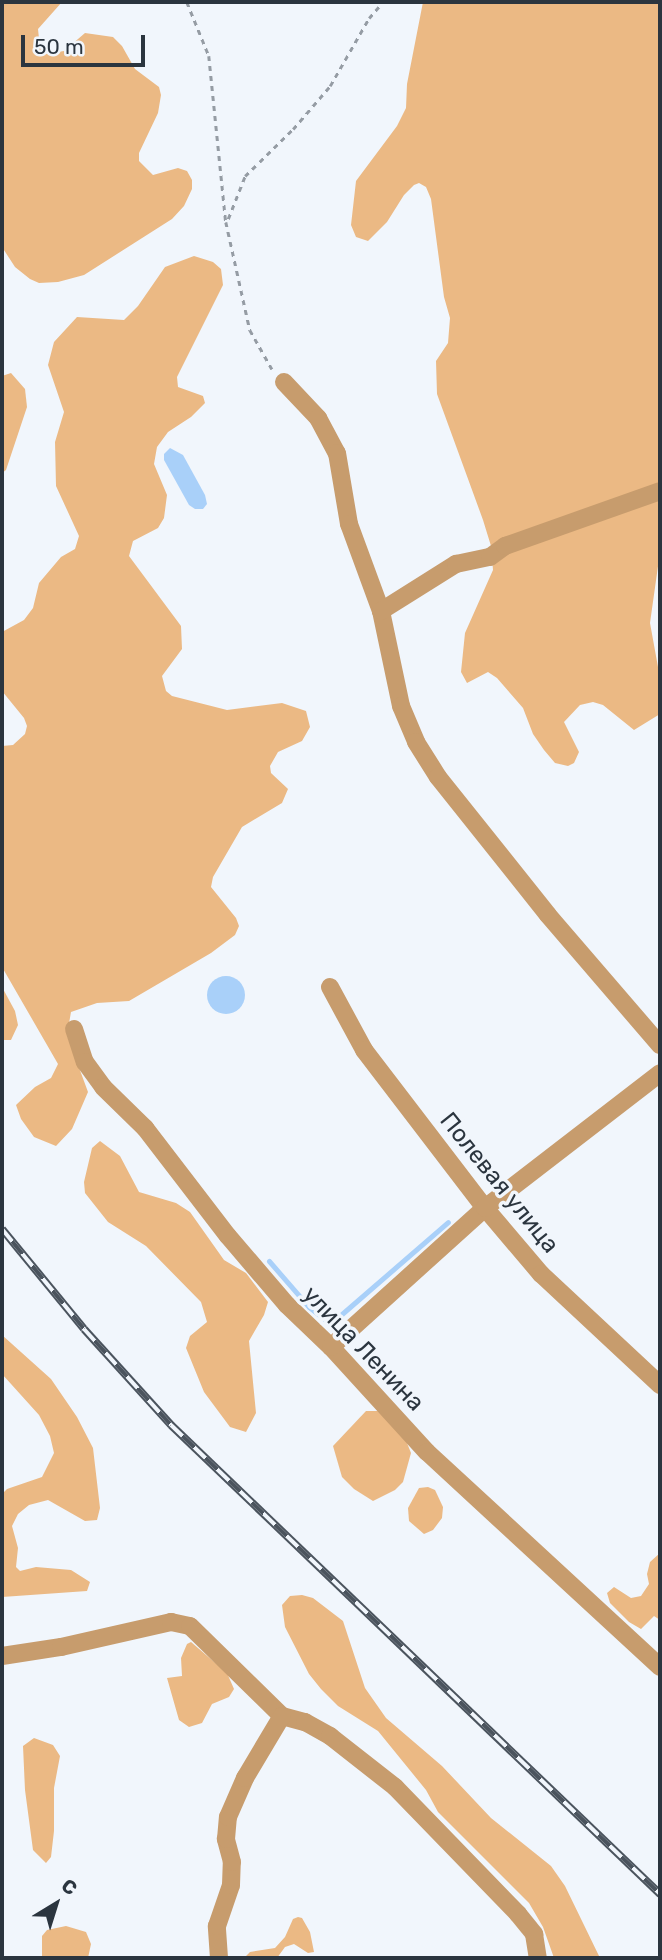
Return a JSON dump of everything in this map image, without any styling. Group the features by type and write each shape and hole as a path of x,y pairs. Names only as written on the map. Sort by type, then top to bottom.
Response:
{"street":[{"path":"284,382 318,418 337,453 349,524 381,611 401,706 416,742 438,777 548,915 660,1045"},
{"path":"381,611 456,564 490,556 505,546 660,491"},
{"name":"Полевая улица","path":"330,987 364,1050 485,1208 541,1274 660,1385"},
{"name":"улица Ленина","path":"74,1029 85,1062 103,1087 145,1128 258,1274 331,1347 427,1452 660,1667"},
{"path":"331,1347 485,1208 660,1073"},
{"path":"2,1656 61,1647 171,1622 199,1633 282,1716 305,1723 330,1737 395,1787 518,1913 534,1934 538,1958"},
{"path":"219,1958 217,1926 231,1885 232,1862 226,1839 228,1817 245,1778 282,1716"}],"path":[{"path":"187,2 209,56 226,222 250,330 266,361 284,382"},
{"path":"226,222 246,176 293,129 330,86 369,18 383,2"}],"shaded area":[{"path":"2,2 62,2 38,29 40,48 45,54 64,51 85,33 113,37 122,46 135,69 159,87 161,95 158,113 139,153 139,161 153,175 178,168 187,171 192,180 192,189 184,206 172,219 84,275 58,282 39,283 30,279 15,267 2,247"},
{"path":"423,2 660,2 660,552 650,623 660,678 660,714 634,730 603,705 593,702 580,705 564,722 579,752 574,763 568,766 555,763 544,750 533,734 523,708 497,678 488,672 467,683 461,672 465,633 493,570 491,546 483,520 437,394 436,361 448,343 450,318 444,297 431,199 426,187 419,183 414,185 404,195 387,222 368,241 356,237 351,225 356,181 397,126 406,108 407,84"},
{"path":"194,256 213,262 221,269 223,285 177,377 178,387 203,396 205,403 191,417 168,432 157,447 154,464 167,495 164,518 158,528 133,541 129,556 181,626 182,649 162,676 166,691 172,696 227,710 282,703 306,711 310,727 302,741 278,752 270,766 271,773 288,789 282,803 242,827 213,877 211,887 236,918 239,926 235,935 211,953 129,1001 97,1003 71,1012 67,1035 88,1092 72,1129 56,1146 34,1137 21,1119 16,1105 35,1087 51,1078 58,1064 2,967 2,746 13,745 25,734 27,726 24,718 2,691 2,632 24,620 33,608 39,583 61,557 75,549 79,536 56,486 55,442 64,412 48,365 54,342 77,317 124,320 138,306 165,267"},
{"path":"11,373 25,389 27,407 6,470 2,473 2,376"},
{"path":"2,987 15,1011 18,1025 11,1040 2,1040"},
{"path":"100,1141 120,1156 139,1192 176,1203 190,1212 224,1260 246,1273 268,1302 249,1341 256,1413 246,1432 230,1427 204,1392 186,1348 190,1336 207,1322 201,1302 146,1246 108,1222 85,1193 84,1182 92,1148"},
{"path":"2,1335 51,1379 77,1417 93,1448 100,1508 97,1520 85,1521 48,1500 29,1505 18,1514 12,1526 18,1548 16,1567 20,1571 36,1567 71,1570 90,1582 87,1591 2,1597 2,1494 7,1489 42,1477 54,1453 50,1436 39,1415 2,1374"},
{"path":"366,1411 378,1411 393,1423 405,1438 411,1453 403,1482 395,1490 373,1501 354,1489 342,1477 333,1446"},
{"path":"428,1487 435,1490 443,1507 442,1518 433,1530 424,1534 409,1521 408,1508 419,1488"},
{"path":"660,1553 660,1620 654,1616 641,1629 629,1622 610,1603 607,1593 614,1587 631,1598 641,1596 649,1584 647,1574 650,1562"},
{"path":"290,1596 313,1598 343,1621 365,1688 386,1718 442,1766 491,1818 551,1866 565,1886 600,1958 554,1958 543,1927 529,1903 438,1812 426,1790 378,1731 338,1706 321,1689 309,1674 285,1627 282,1605"},
{"path":"191,1642 227,1673 234,1689 229,1697 212,1704 202,1723 189,1727 179,1720 167,1678 182,1676 181,1658 187,1644"},
{"path":"34,1738 53,1745 60,1756 54,1788 51,1857 46,1863 33,1850 25,1790 23,1746"},
{"path":"302,1918 310,1932 314,1952 308,1953 294,1944 285,1947 277,1958 244,1958 250,1952 275,1948 285,1937 293,1919"},
{"path":"66,1926 86,1932 91,1944 88,1958 42,1958 42,1936 47,1930"}],"water":[{"path":"170,448 183,455 205,495 207,504 203,509 195,509 189,505 164,460 164,454"},
{"path":"226,976 239,982 245,995 239,1008 226,1014 213,1008 207,995 213,982"}],"waterway":[{"path":"269,1261 309,1307 328,1322 336,1319 448,1222"}],"railway":[{"path":"2,1229 84,1329 171,1425 660,1894"}]}
